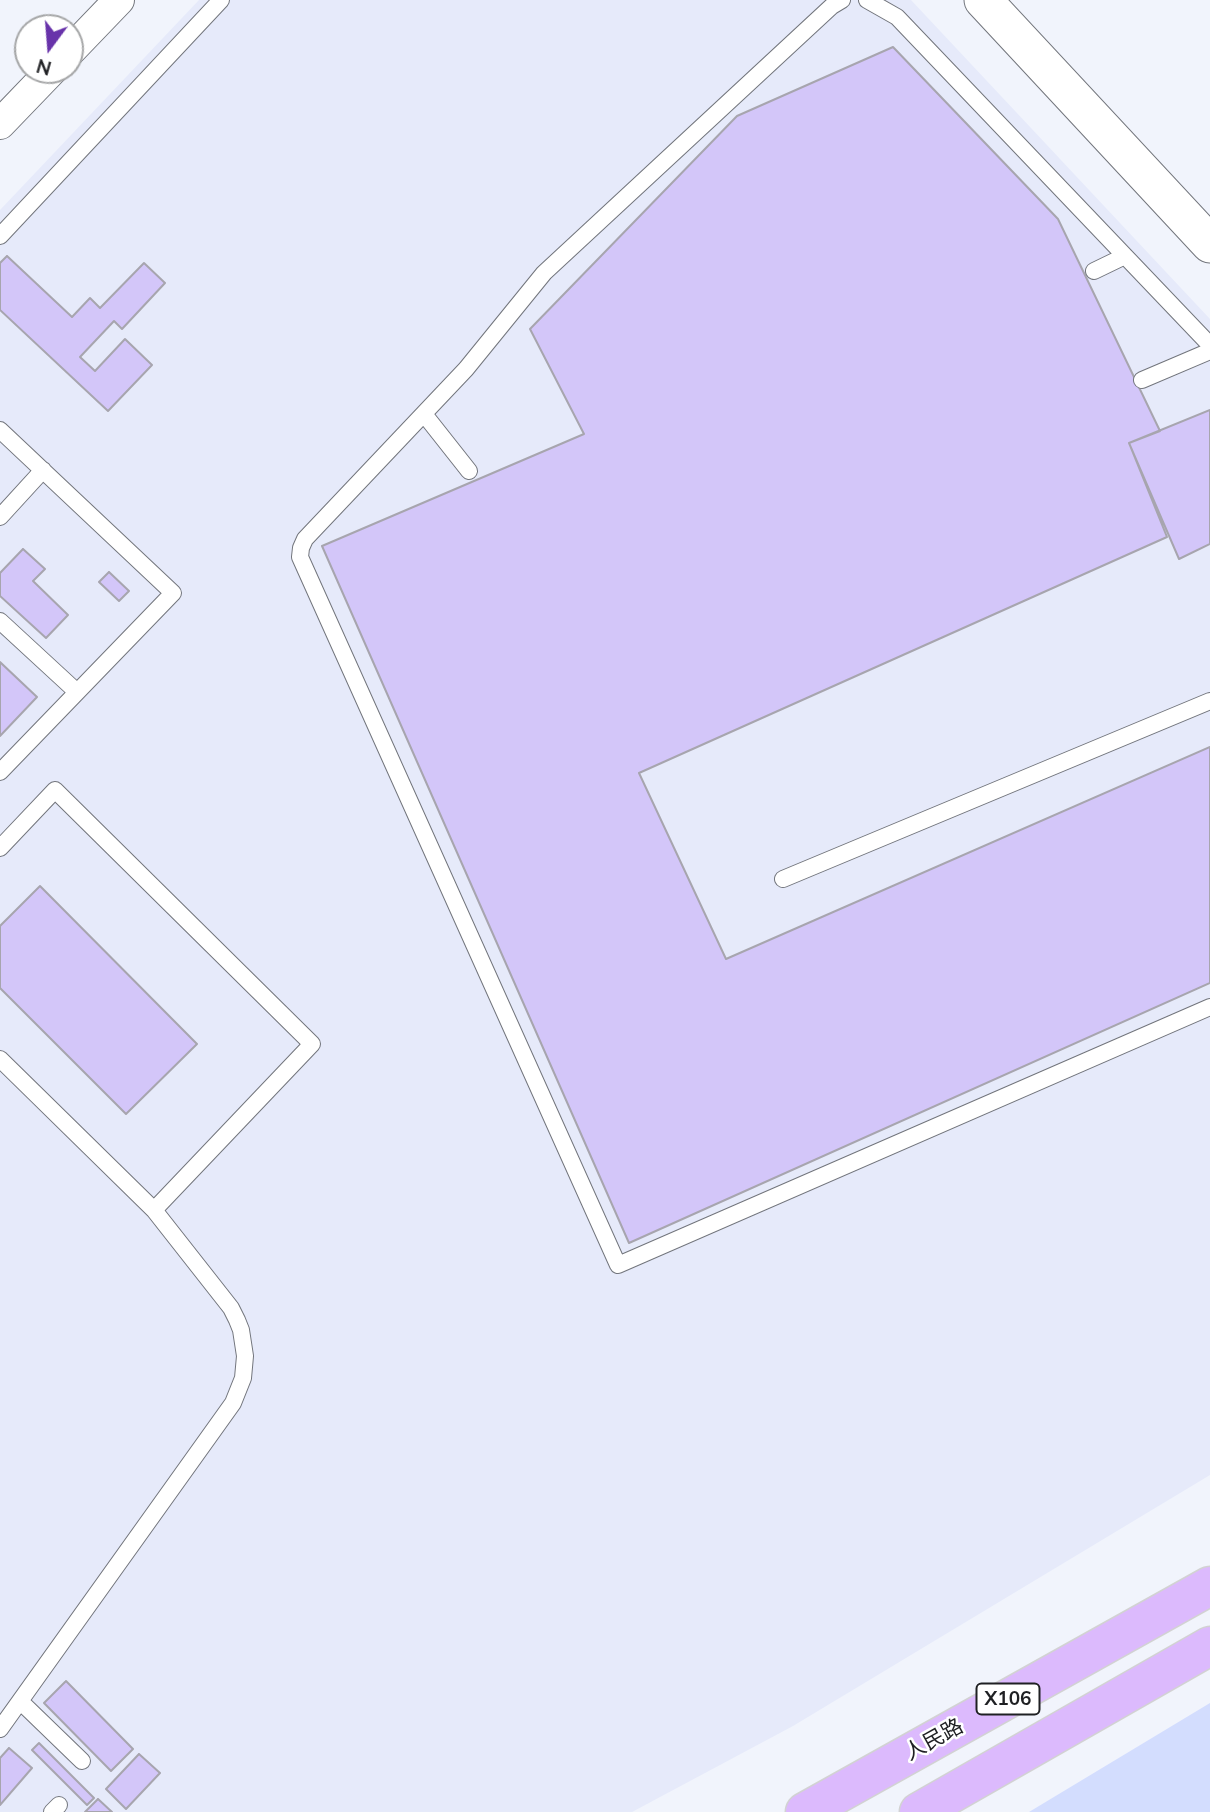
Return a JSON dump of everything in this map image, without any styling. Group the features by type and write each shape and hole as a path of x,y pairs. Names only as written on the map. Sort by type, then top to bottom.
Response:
{"main road":[{"name":"人民路","path":"805,1812 1210,1586"},
{"name":"X106","path":"919,1812 1210,1646"}],"street":[{"path":"84,37 120,0"},
{"path":"983,0 1210,244"},
{"path":"0,124 39,84"}],"lane":[{"path":"0,236 221,0"},
{"path":"842,0 832,6 544,273 466,369 305,539 300,558 618,1265 1210,1007"},
{"path":"867,0 897,16 1210,345"},
{"path":"1094,271 1125,256"},
{"path":"1142,380 1210,351"},
{"path":"424,414 469,471"},
{"path":"0,430 173,593 0,772"},
{"path":"0,517 43,470"},
{"path":"0,621 77,692"},
{"path":"783,879 1210,701"},
{"path":"0,848 55,790 312,1044 154,1210"},
{"path":"0,1059 154,1210 231,1308 244,1343 245,1356 243,1378 233,1403 0,1729"},
{"path":"21,1702 82,1761"}],"shaded area":[{"path":"199,0 911,0 1210,319 1210,1475 793,1726 632,1812 0,1812 0,210"},
{"path":"1210,1703 1210,1812 1029,1812"}],"building":[{"path":"893,47 1058,219 1160,431 1129,443 1167,537 639,773 726,959 1210,747 1210,983 629,1243 322,546 584,434 530,329 737,116"},
{"path":"7,256 72,317 90,298 100,308 144,263 165,283 122,329 114,321 80,357 95,371 125,339 152,365 108,411 0,310 0,263"},
{"path":"1210,410 1210,544 1179,559 1129,443"},
{"path":"23,549 45,569 33,581 68,615 46,638 0,596 0,573"},
{"path":"109,572 129,591 119,601 99,582"},
{"path":"0,662 37,697 0,736"},
{"path":"40,886 197,1044 126,1114 0,988 0,926"},
{"path":"66,1681 133,1749 111,1771 44,1703"},
{"path":"39,1743 94,1798 87,1805 32,1750"},
{"path":"9,1748 32,1768 0,1805 0,1758"},
{"path":"139,1754 160,1773 126,1809 106,1789"},
{"path":"98,1799 112,1812 85,1812"}]}
